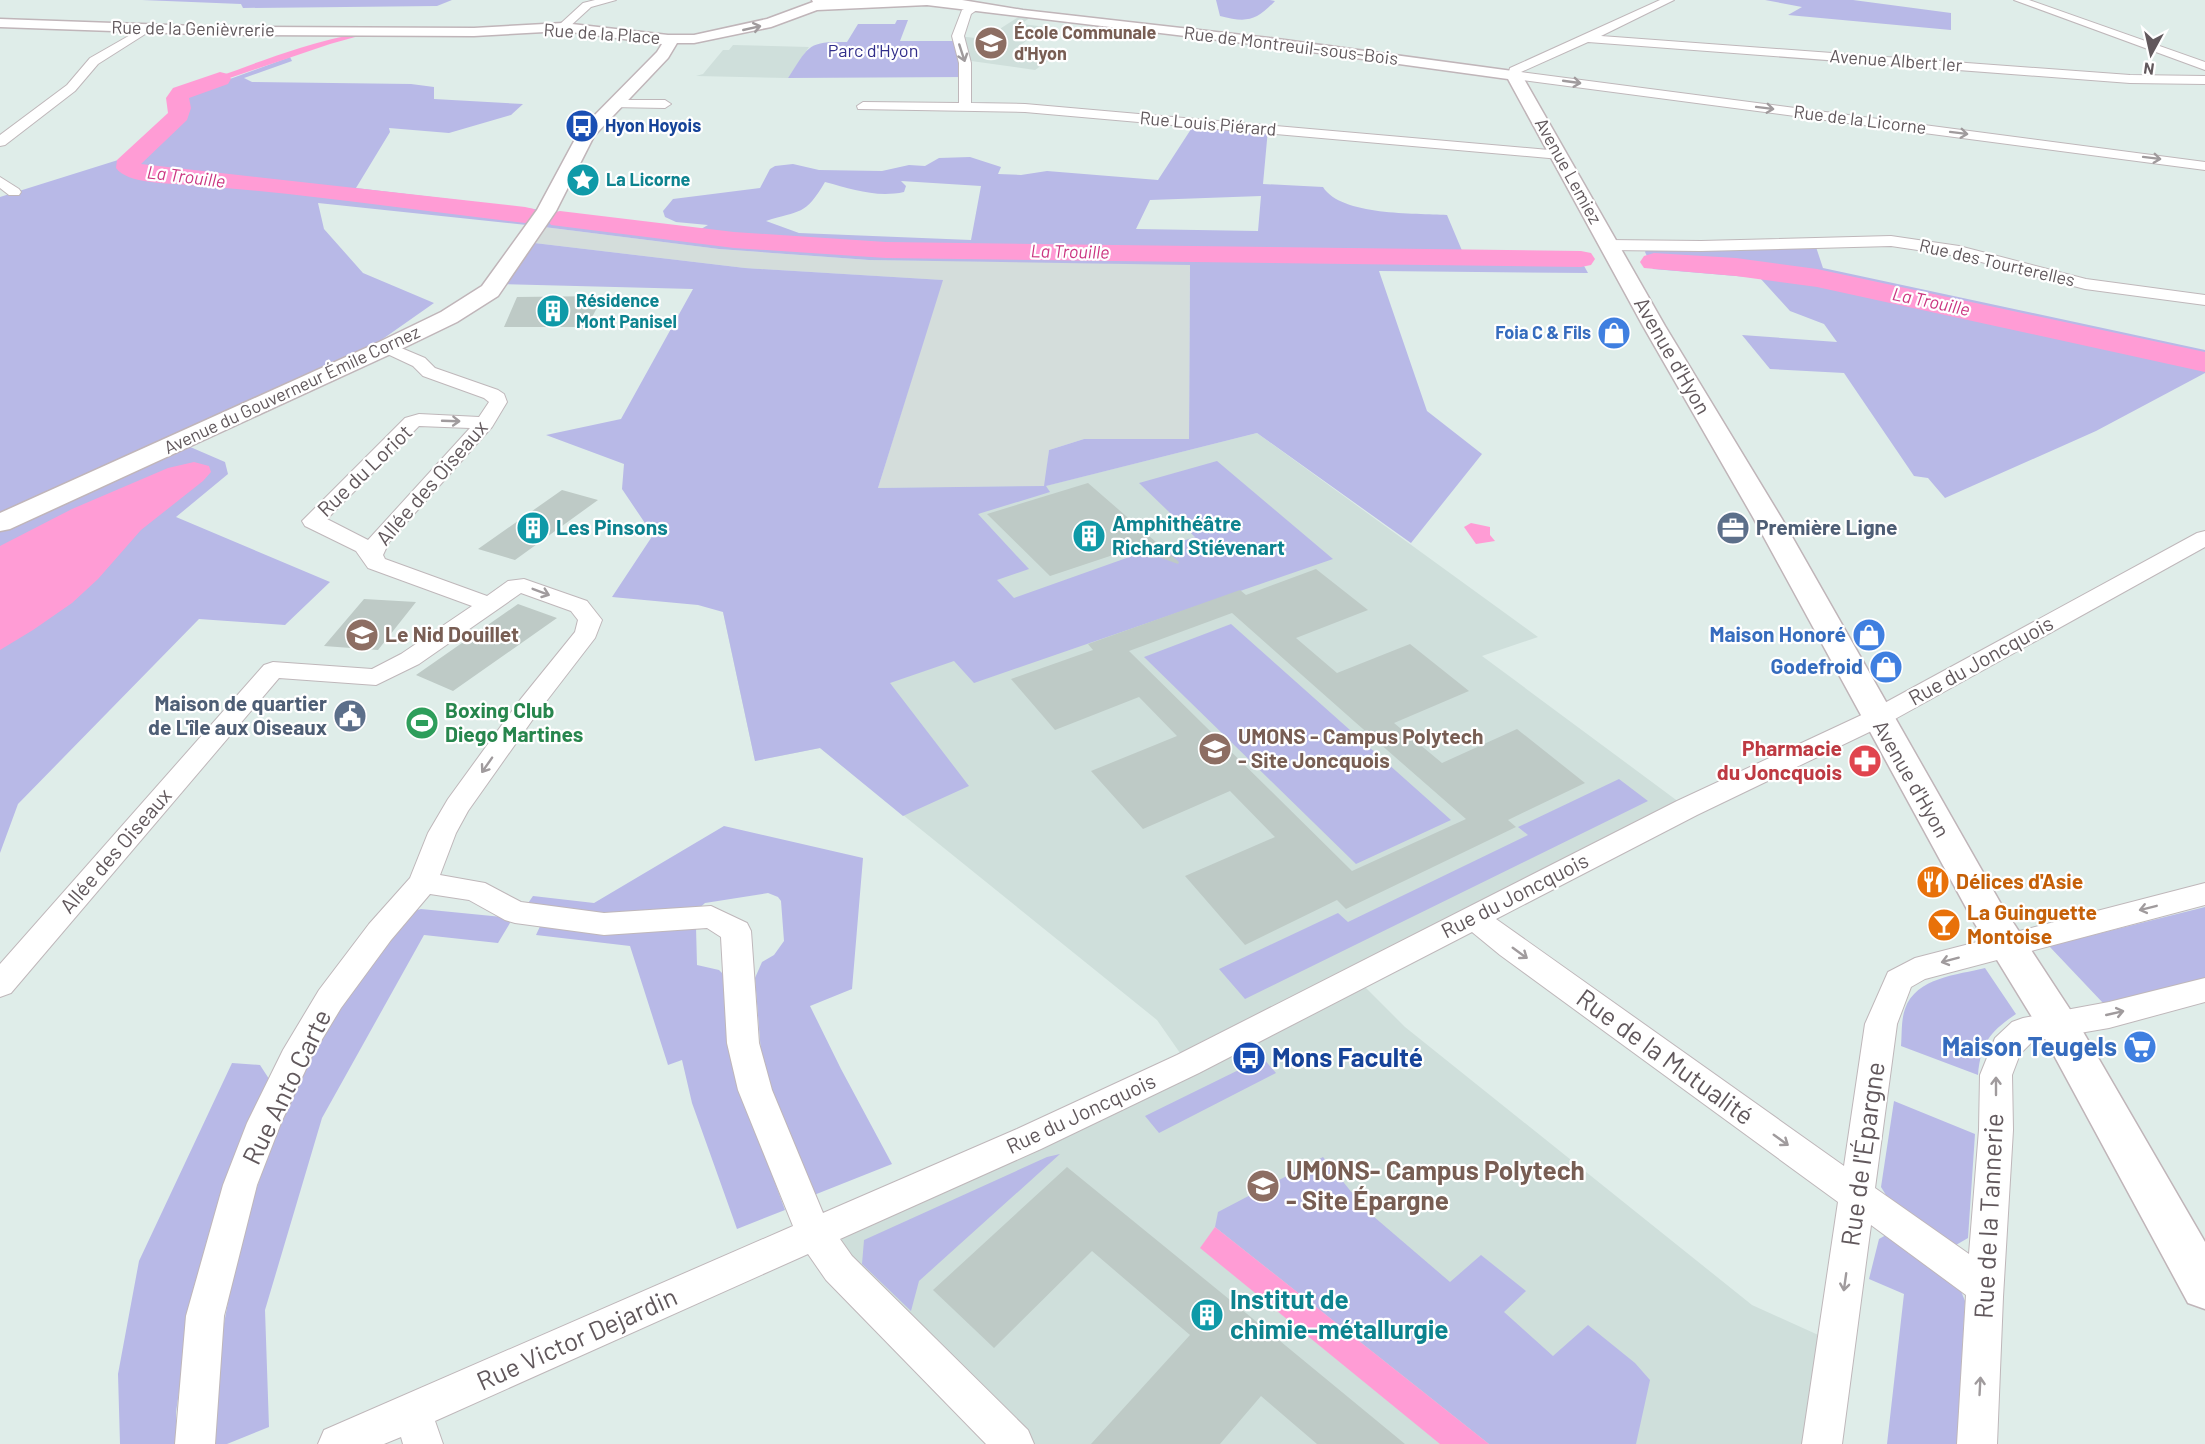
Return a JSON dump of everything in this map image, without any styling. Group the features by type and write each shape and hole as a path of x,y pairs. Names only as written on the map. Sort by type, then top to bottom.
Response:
{"street":[{"path":"563,27 587,5 607,0"},
{"path":"1514,75 1517,69 1669,0"},
{"path":"2019,0 2205,66"},
{"path":"819,3 900,1"},
{"name":"Rue de Montreuil-sous-Bois","path":"900,1 958,2 1514,75"},
{"path":"958,2 966,12 958,36 965,63 965,107"},
{"path":"2031,4 2055,2"},
{"name":"Avenue du Gouverneur Émile Cornez","path":"0,522 449,317 490,291 546,211 586,134 666,47 771,23 819,3"},
{"name":"Rue de la Genièvrerie","path":"0,23 146,29 386,30"},
{"name":"Rue de la Place","path":"386,30 505,31 563,27 666,47"},
{"path":"0,142 71,88 94,61 146,29"},
{"name":"Avenue Albert Ier","path":"1587,38 2130,79 2205,80"},
{"name":"Avenue Lemiez","path":"1514,75 1621,269"},
{"name":"Rue de la Licorne","path":"1514,75 2205,166"},
{"path":"615,104 665,104"},
{"name":"Rue Louis Piérard","path":"863,106 1025,108 1560,155"},
{"path":"0,181 14,192"},
{"name":"Rue des Tourterelles","path":"1608,245 1701,246 1891,241 1959,250 2085,284 2205,300"},
{"name":"Avenue d'Hyon","path":"1621,269 1768,519 1877,718 2006,945 2057,1023 2205,1287"},
{"name":"Allée des Oiseaux","path":"387,347 419,362 429,372 496,398 498,402 485,423 379,540 372,555 376,563 490,604"},
{"name":"Rue du Loriot","path":"372,555 364,546 313,521 412,422 419,420 485,423"},
{"name":"Rue du Joncquois","path":"815,1233 1029,1139 1188,1064 1687,808 1877,718 2205,538"},
{"name":"Rue Anto Carte","path":"195,1444 205,1316 240,1185 264,1123 299,1050 330,999 380,932 423,883 442,833 458,806 529,706 587,633 590,620 579,606 524,586 516,586 490,604"},
{"name":"Allée des Oiseaux","path":"0,986 273,670 376,677 410,659 490,604"},
{"path":"423,883 475,890 515,912 604,924 711,917 736,931 743,1042 755,1090 815,1233 840,1268 1014,1444"},
{"name":"Rue de l'Épargne","path":"1822,1444 1881,1024 1899,980 1915,970 2205,894"},
{"name":"Rue de la Mutualité","path":"1474,916 1512,947 1985,1287"},
{"name":"Rue de la Tannerie","path":"1977,1444 1996,1130 1996,1075 2006,1047 2023,1031 2109,1015 2205,990"},
{"name":"Rue Victor Dejardin","path":"338,1444 418,1428 815,1233"}],"shaded area":[{"name":"École Communale d'Hyon","path":"1023,14 1034,15 1021,24 1047,27 1013,50 1055,56 1035,70 964,60 958,36 984,39"},
{"path":"373,32 330,44 203,87 186,95 189,110 173,110 173,95 184,89 302,47"},
{"path":"733,45 809,47 788,78 696,76 703,74 723,50 729,50"},
{"path":"536,226 719,249 869,260 1190,264 1189,439 1084,439 1049,450 1045,486 878,488 942,280 745,268 526,242"},
{"path":"1257,433 1538,637 1482,656 1687,808 1356,978 1405,1027 1752,1305 1836,1343 1822,1444 1014,1444 815,1233 1187,1063 1157,1020 820,748 755,761 723,612 878,488 1045,486"},
{"path":"194,462 209,466 211,472 203,481 141,530 98,579 72,603 0,650 0,546 72,509 168,468"},
{"path":"1471,523 1490,527 1490,535 1495,541 1476,544 1464,527"},
{"path":"1215,1227 1489,1444 1440,1444 1200,1248"}],"green space":[{"path":"142,0 452,0 437,6 243,8 241,4"},
{"path":"1216,0 1275,1 1262,13 1244,20 1220,16"},
{"path":"1765,0 1853,0 1951,13 1951,30 1788,15 1802,7"},
{"name":"Parc d'Hyon","path":"897,20 908,20 900,41 958,41 965,77 788,78 810,48 824,43 847,42 858,24 895,24"},
{"path":"290,57 292,61 244,78 252,82 411,84 434,87 434,99 523,104 511,115 449,133 389,128 390,132 356,188 701,229 708,225 676,222 665,217 663,211 673,199 760,188 770,169 775,166 793,164 819,170 882,171 909,165 925,166 939,158 970,157 1001,167 998,174 1021,175 1047,171 1158,180 1195,123 1268,129 1263,184 1323,187 1332,196 1345,203 1362,208 1398,213 1447,215 1463,253 1577,253 1588,273 1379,271 1427,411 1482,454 1411,543 1257,433 1046,486 1050,492 978,514 1029,569 997,580 1014,598 1135,555 1154,558 1169,554 1173,544 1195,537 1139,483 1217,461 1333,559 974,683 954,661 890,683 969,786 903,816 820,748 755,761 723,612 698,605 612,597 653,535 622,489 624,464 546,435 621,419 693,289 496,284 526,242 745,268 943,280 878,488 1044,486 1049,450 1084,439 1189,439 1190,265 869,260 719,249 536,226 318,203 324,229 363,273 434,303 377,343 181,443 225,462 228,474 176,517 330,582 285,625 199,619 18,804 0,853 0,523 10,517 0,511 0,197 134,155 176,120 183,120 189,110 186,95","holes":["901,181 981,186 971,240 799,233 766,221 801,210 812,201 825,182 864,192 894,194 904,192 906,186","1261,196 1258,231 1136,229 1150,200"]},
{"path":"1816,247 1823,268 2205,350 2205,373 2096,431 1945,498 1928,478 1914,476 1844,373 1770,369 1742,335 1837,342 1824,324 1790,311 1760,278 1653,269 1645,252 1646,250"},
{"path":"1231,624 1451,820 1356,864 1144,657"},
{"path":"1619,779 1648,801 1245,999 1219,969 1338,913 1348,922 1528,835 1518,827"},
{"path":"724,826 863,858 852,989 810,1006 892,1164 814,1195 762,1065 755,978 762,962 774,955 784,941 781,901 778,897 768,893 705,903 696,911 614,920 524,909 533,896 594,903"},
{"path":"2205,907 2205,978 2103,1003 2049,946"},
{"path":"421,909 513,918 498,943 424,935 322,1118 265,1310 269,1427 227,1444 213,1444 216,1365 231,1287 250,1208 284,1108 321,1038 406,913"},
{"path":"542,922 696,927 697,965 719,970 727,978 744,1098 785,1210 737,1229 692,1103 682,1060 668,1065 630,946 536,935"},
{"path":"1985,968 2016,1014 1988,1039 1979,1064 1978,1075 1901,1046 1905,1009 1910,998 1918,990 1939,979"},
{"path":"1263,1058 1276,1073 1159,1133 1145,1116"},
{"path":"232,1063 260,1065 271,1082 191,1313 176,1412 176,1444 120,1444 118,1374 139,1261"},
{"path":"1894,1101 1975,1134 1968,1238 1956,1245 1891,1203 1881,1187"},
{"path":"1060,1154 919,1281 911,1311 862,1264 864,1240 1047,1157"},
{"path":"1323,1157 1366,1210 1450,1282 1481,1255 1526,1291 1504,1312 1553,1356 1588,1325 1635,1363 1650,1380 1636,1444 1489,1444 1215,1227 1218,1212"},
{"path":"1886,1235 1959,1286 1965,1301 1957,1444 1887,1444 1904,1294 1869,1279 1879,1239"}],"building":[{"name":"Résidence Mont Panisel","path":"603,296 587,327 504,327 517,297"},
{"name":"Amphithéâtre Richard Stiévenart","path":"1088,483 1179,562 1178,564 1134,548 1050,576 987,514"},
{"name":"Les Pinsons","path":"562,490 598,500 515,560 478,549"},
{"path":"1316,569 1368,610 1296,638 1337,673 1410,644 1469,691 1394,723 1442,763 1517,729 1585,783 1508,820 1516,827 1346,909 1337,900 1245,945 1185,876 1275,837 1230,791 1143,829 1091,771 1177,736 1139,697 1055,730 1011,679 1093,650 1088,644 1240,590 1246,595","holes":["1232,613 1466,819 1352,871 1129,651"]},
{"name":"Le Nid Douillet","path":"364,599 416,602 378,650 324,646"},
{"path":"518,604 557,618 453,691 416,675"},
{"name":"Institut de chimie-métallurgie","path":"1067,1167 1405,1444 1317,1444 1261,1396 1220,1444 1091,1444 1190,1335 1092,1251 994,1348 933,1290"}],"waterway":[{"name":"La Trouille","path":"220,79 181,93 177,98 180,108 179,115 129,160 128,168 146,174 226,180 525,215"},
{"name":"La Trouille","path":"560,219 734,240 886,250 1581,259"},
{"name":"La Trouille","path":"1654,262 1736,267 1817,278 2205,362"}],"place":[{"name":"École Communale d'Hyon","path":"991,43"},
{"name":"Hyon Hoyois","path":"582,126"},
{"name":"La Licorne","path":"583,180"},
{"name":"Résidence Mont Panisel","path":"553,311"},
{"name":"Foia C & Fils","path":"1614,333"},
{"name":"Les Pinsons","path":"533,528"},
{"name":"Première Ligne","path":"1733,528"},
{"name":"Amphithéâtre Richard Stiévenart","path":"1089,536"},
{"name":"Le Nid Douillet","path":"362,635"},
{"name":"Maison Honoré","path":"1869,635"},
{"name":"Godefroid","path":"1886,667"},
{"name":"Maison de quartier de L'île aux Oiseaux","path":"350,716"},
{"name":"Boxing Club Diego Martines","path":"422,723"},
{"name":"UMONS - Campus Polytech - Site Joncquois","path":"1215,749"},
{"name":"Pharmacie du Joncquois","path":"1865,761"},
{"name":"Délices d'Asie","path":"1933,882"},
{"name":"La Guinguette Montoise","path":"1944,925"},
{"name":"Maison Teugels","path":"2140,1047"},
{"name":"Mons Faculté","path":"1249,1058"},
{"name":"UMONS- Campus Polytech - Site Épargne","path":"1263,1186"},
{"name":"Institut de chimie-métallurgie","path":"1207,1315"}]}
